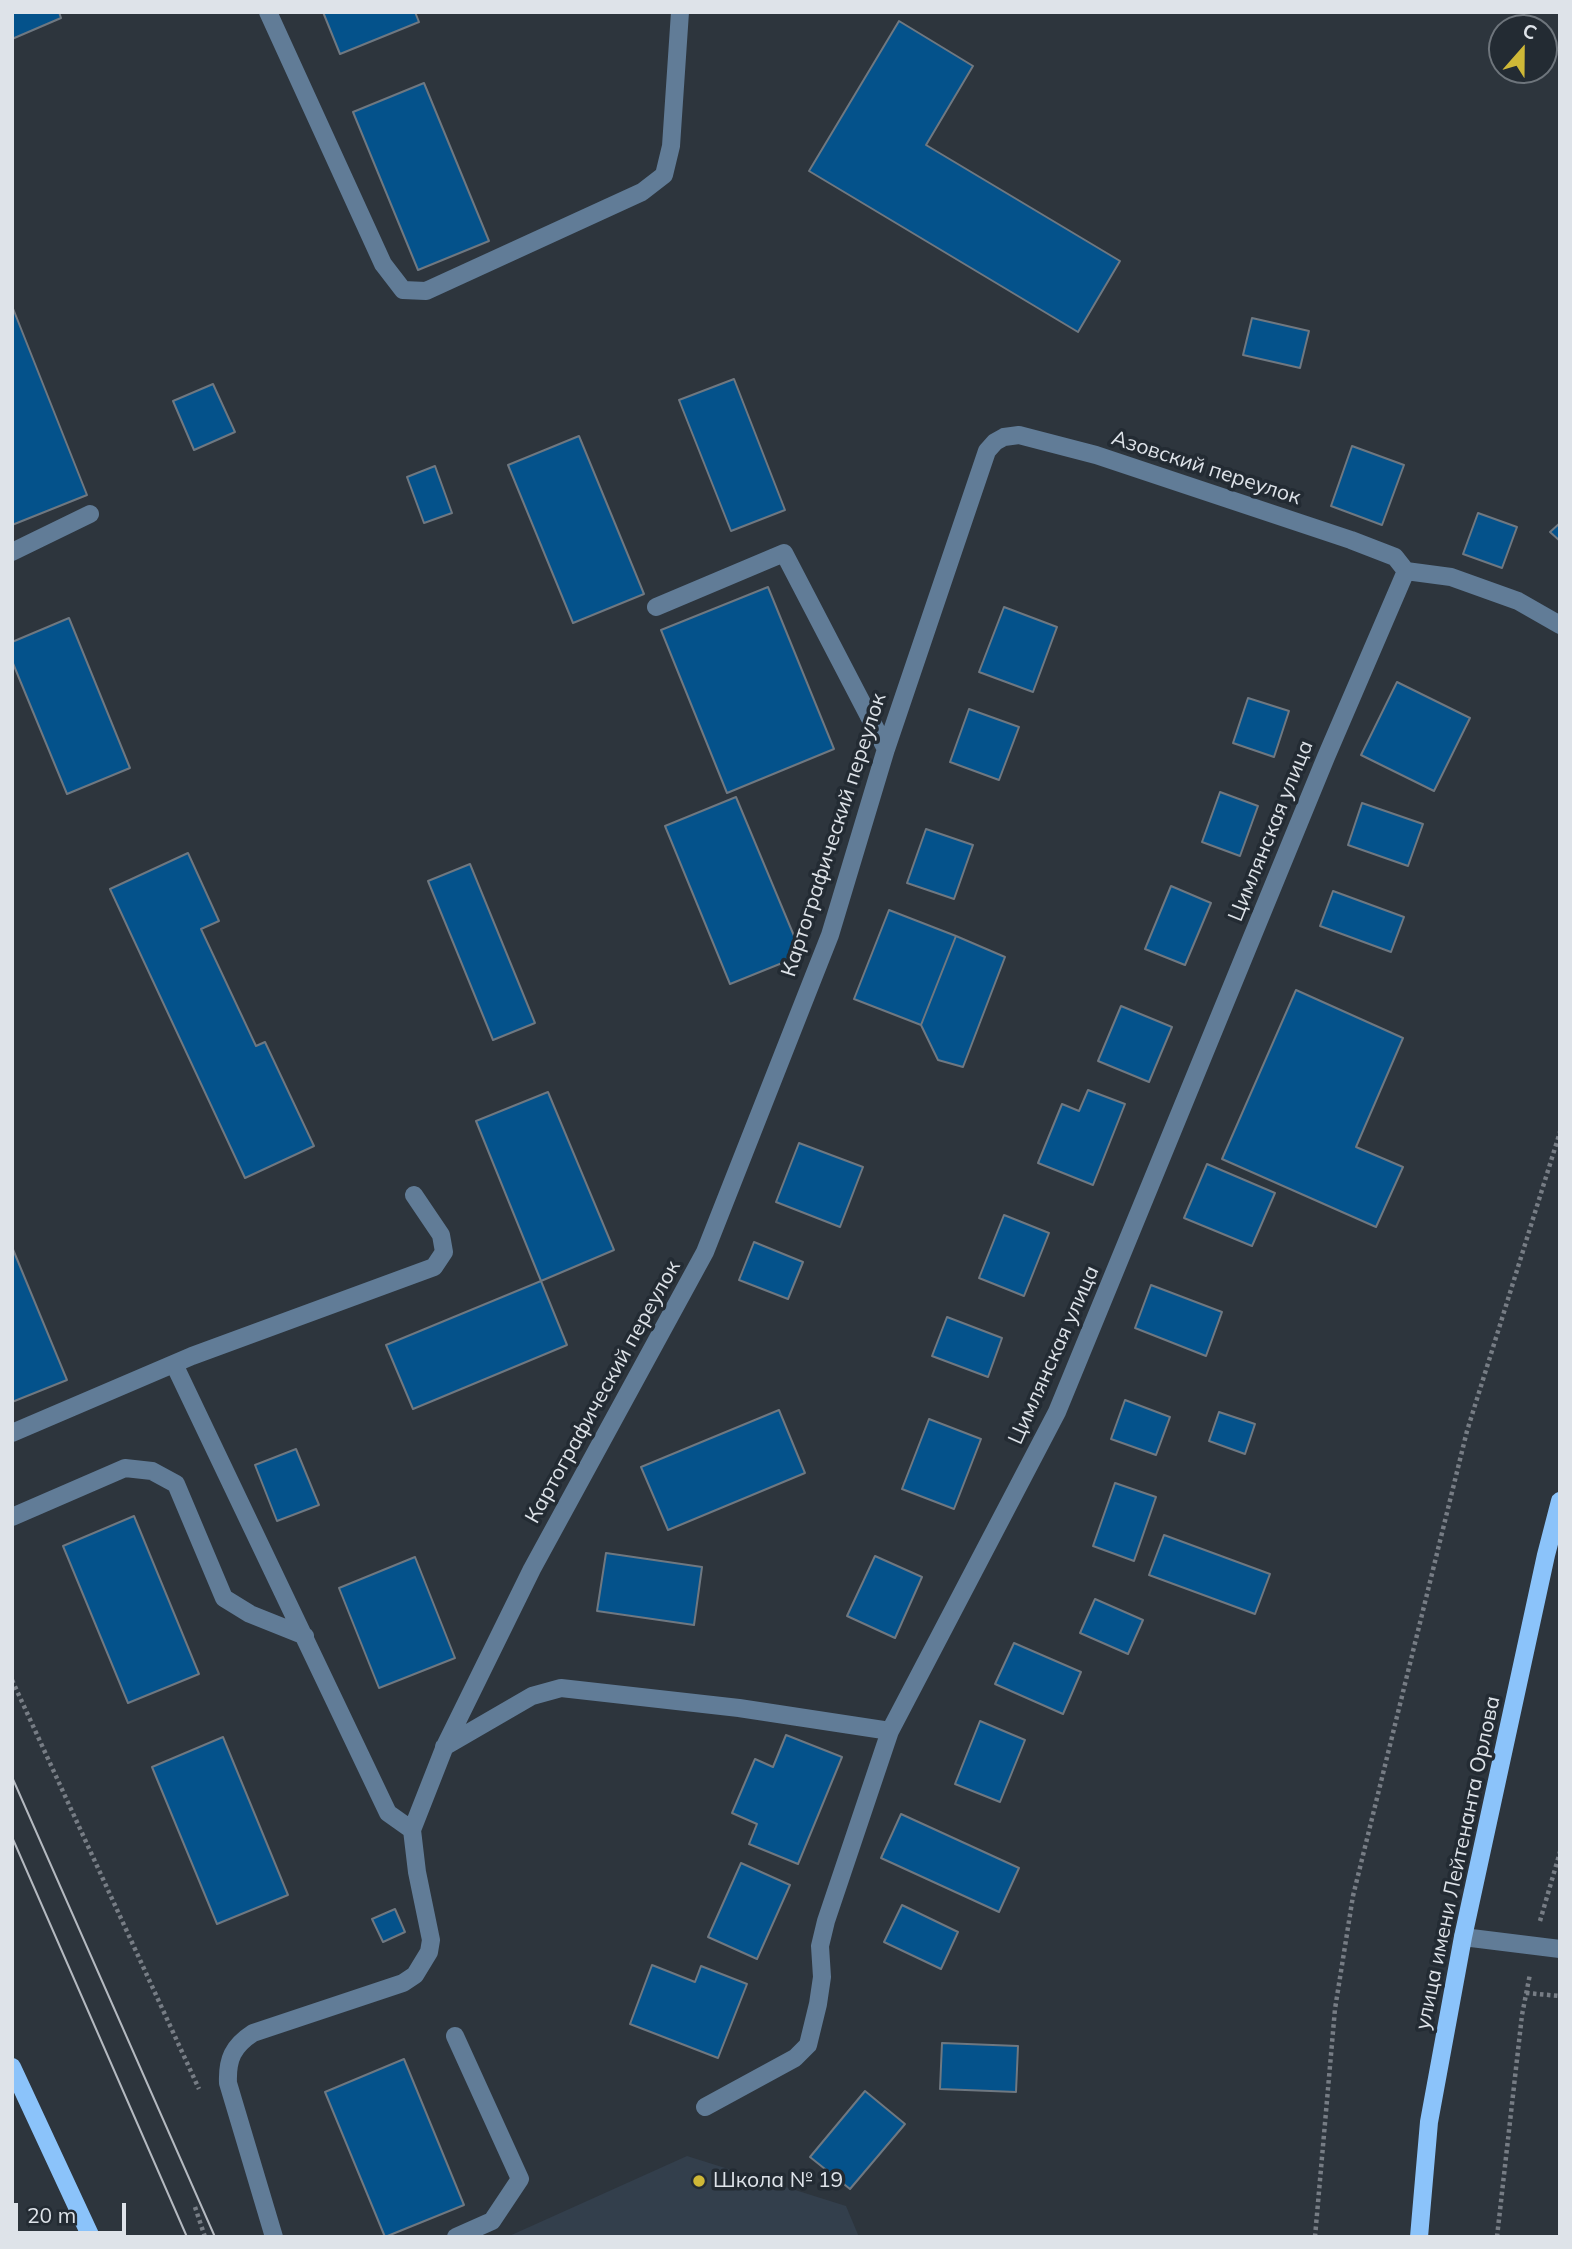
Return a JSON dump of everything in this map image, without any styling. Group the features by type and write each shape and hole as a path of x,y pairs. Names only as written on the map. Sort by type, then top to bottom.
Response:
{"main road":[{"name":"улица имени Лейтенанта Орлова","path":"1419,2237 1429,2122 1463,1937 1560,1501"},
{"path":"12,2067 91,2237"}],"street":[{"path":"268,12 383,264 403,289 426,291 642,192 664,175 671,146 680,12"},
{"name":"Азовский переулок","path":"987,450 1004,437 1019,435 1097,455 1352,540 1395,557 1405,571"},
{"name":"Картографический переулок","path":"274,2237 228,2083 227,2067 232,2051 241,2040 253,2033 403,1983 415,1975 429,1952 430,1940 416,1872 412,1830 444,1747 532,1569 705,1252 830,935 886,749 987,450"},
{"path":"12,552 90,514"},
{"path":"656,607 784,553 886,749"},
{"path":"1405,571 1451,577 1518,601 1560,625"},
{"name":"Цимлянская улица","path":"705,2107 795,2058 808,2045 822,1977 820,1946 826,1921 890,1731 1057,1412 1405,571"},
{"path":"12,1433 174,1364 434,1267 444,1252 441,1235 414,1195"},
{"path":"174,1364 388,1812 412,1830"},
{"path":"12,1517 125,1468 152,1471 176,1485 224,1598 250,1614 305,1636"},
{"path":"444,1747 532,1696 561,1688 738,1708 890,1731"},
{"path":"1463,1937 1560,1949"},
{"path":"455,2036 520,2179 492,2221 456,2237"}],"path":[{"path":"1315,2237 1335,2008 1353,1896 1467,1431 1560,1132"},
{"path":"12,1679 203,2097"},
{"path":"1497,2237 1526,1993 1544,1904 1560,1852"},
{"path":"1526,1993 1560,1996"},
{"path":"195,2207 205,2237"}],"shaded area":[{"name":"Школа № 19","path":"687,2156 846,2206 859,2237 507,2237"}],"building":[{"path":"12,12 59,12 61,18 12,39"},
{"path":"323,12 415,12 419,22 340,54"},
{"path":"899,21 973,66 926,145 1120,261 1078,332 809,171"},
{"path":"424,83 489,241 418,270 353,112"},
{"path":"12,306 87,495 12,525"},
{"path":"1252,318 1309,331 1300,368 1243,355"},
{"path":"734,379 785,510 731,531 679,400"},
{"path":"213,384 235,432 194,450 173,401"},
{"path":"579,436 644,594 573,623 508,465"},
{"path":"1352,446 1404,465 1382,525 1331,506"},
{"path":"435,466 452,513 424,523 407,477"},
{"path":"1478,513 1517,527 1502,568 1463,554"},
{"path":"1560,523 1560,541 1550,532"},
{"path":"768,587 834,749 727,793 661,630"},
{"path":"1004,607 1057,627 1033,692 979,672"},
{"path":"69,618 130,768 67,794 12,661 12,642"},
{"path":"1397,682 1470,718 1434,791 1361,755"},
{"path":"1248,698 1289,711 1274,757 1233,743"},
{"path":"969,709 1019,727 999,780 950,762"},
{"path":"1220,792 1258,806 1240,856 1202,842"},
{"path":"736,797 802,955 730,984 665,826"},
{"path":"1362,803 1423,824 1408,866 1348,845"},
{"path":"926,829 973,845 954,899 907,883"},
{"path":"188,853 219,921 201,929 256,1046 265,1042 314,1146 245,1178 110,889"},
{"path":"470,864 535,1023 493,1040 428,881"},
{"path":"1171,886 1211,903 1185,965 1145,949"},
{"path":"1333,891 1404,917 1391,952 1320,926"},
{"path":"889,910 956,936 921,1025 854,999"},
{"path":"956,936 1005,957 963,1067 938,1060 921,1025"},
{"path":"1296,990 1403,1038 1356,1147 1403,1167 1376,1227 1222,1159"},
{"path":"1121,1006 1172,1027 1149,1082 1098,1061"},
{"path":"1088,1090 1125,1104 1093,1185 1038,1163 1062,1104 1079,1111"},
{"path":"548,1092 614,1250 541,1281 476,1121"},
{"path":"799,1143 863,1167 840,1227 776,1202"},
{"path":"1207,1164 1275,1193 1252,1246 1184,1218"},
{"path":"1004,1215 1049,1233 1024,1296 979,1278"},
{"path":"754,1242 803,1262 788,1299 739,1280"},
{"path":"12,1247 67,1380 12,1402"},
{"path":"541,1281 567,1345 413,1409 386,1345"},
{"path":"1151,1285 1222,1312 1206,1356 1135,1328"},
{"path":"947,1317 1002,1338 988,1377 932,1356"},
{"path":"1125,1400 1170,1417 1156,1455 1111,1439"},
{"path":"779,1410 805,1473 668,1530 641,1467"},
{"path":"1219,1412 1255,1424 1245,1454 1209,1441"},
{"path":"929,1419 981,1439 954,1509 902,1489"},
{"path":"296,1449 319,1505 277,1521 255,1465"},
{"path":"1115,1483 1156,1497 1134,1561 1093,1546"},
{"path":"134,1516 199,1674 128,1703 63,1546"},
{"path":"1164,1535 1270,1574 1255,1614 1149,1575"},
{"path":"606,1553 702,1567 694,1625 597,1611"},
{"path":"875,1556 922,1577 895,1638 847,1616"},
{"path":"415,1557 455,1658 379,1688 339,1588"},
{"path":"1095,1599 1143,1620 1128,1654 1080,1633"},
{"path":"1014,1643 1081,1672 1063,1714 995,1684"},
{"path":"980,1721 1025,1740 1000,1802 955,1784"},
{"path":"786,1735 842,1757 798,1864 749,1844 757,1824 732,1813 755,1759 773,1767"},
{"path":"223,1737 288,1895 217,1924 152,1767"},
{"path":"901,1814 1019,1868 999,1912 881,1858"},
{"path":"741,1863 790,1885 757,1959 708,1937"},
{"path":"902,1905 958,1932 941,1969 884,1942"},
{"path":"395,1909 405,1932 383,1942 372,1919"},
{"path":"652,1965 695,1982 701,1966 747,1984 718,2058 630,2024"},
{"path":"942,2043 1018,2046 1016,2092 940,2089"},
{"path":"404,2059 464,2205 385,2237 325,2092"},
{"path":"865,2091 905,2124 850,2189 810,2157"}],"tram line":[{"path":"12,1777 215,2237"},
{"path":"12,1837 187,2237"}],"place":[{"name":"Школа № 19","path":"699,2181"}]}
